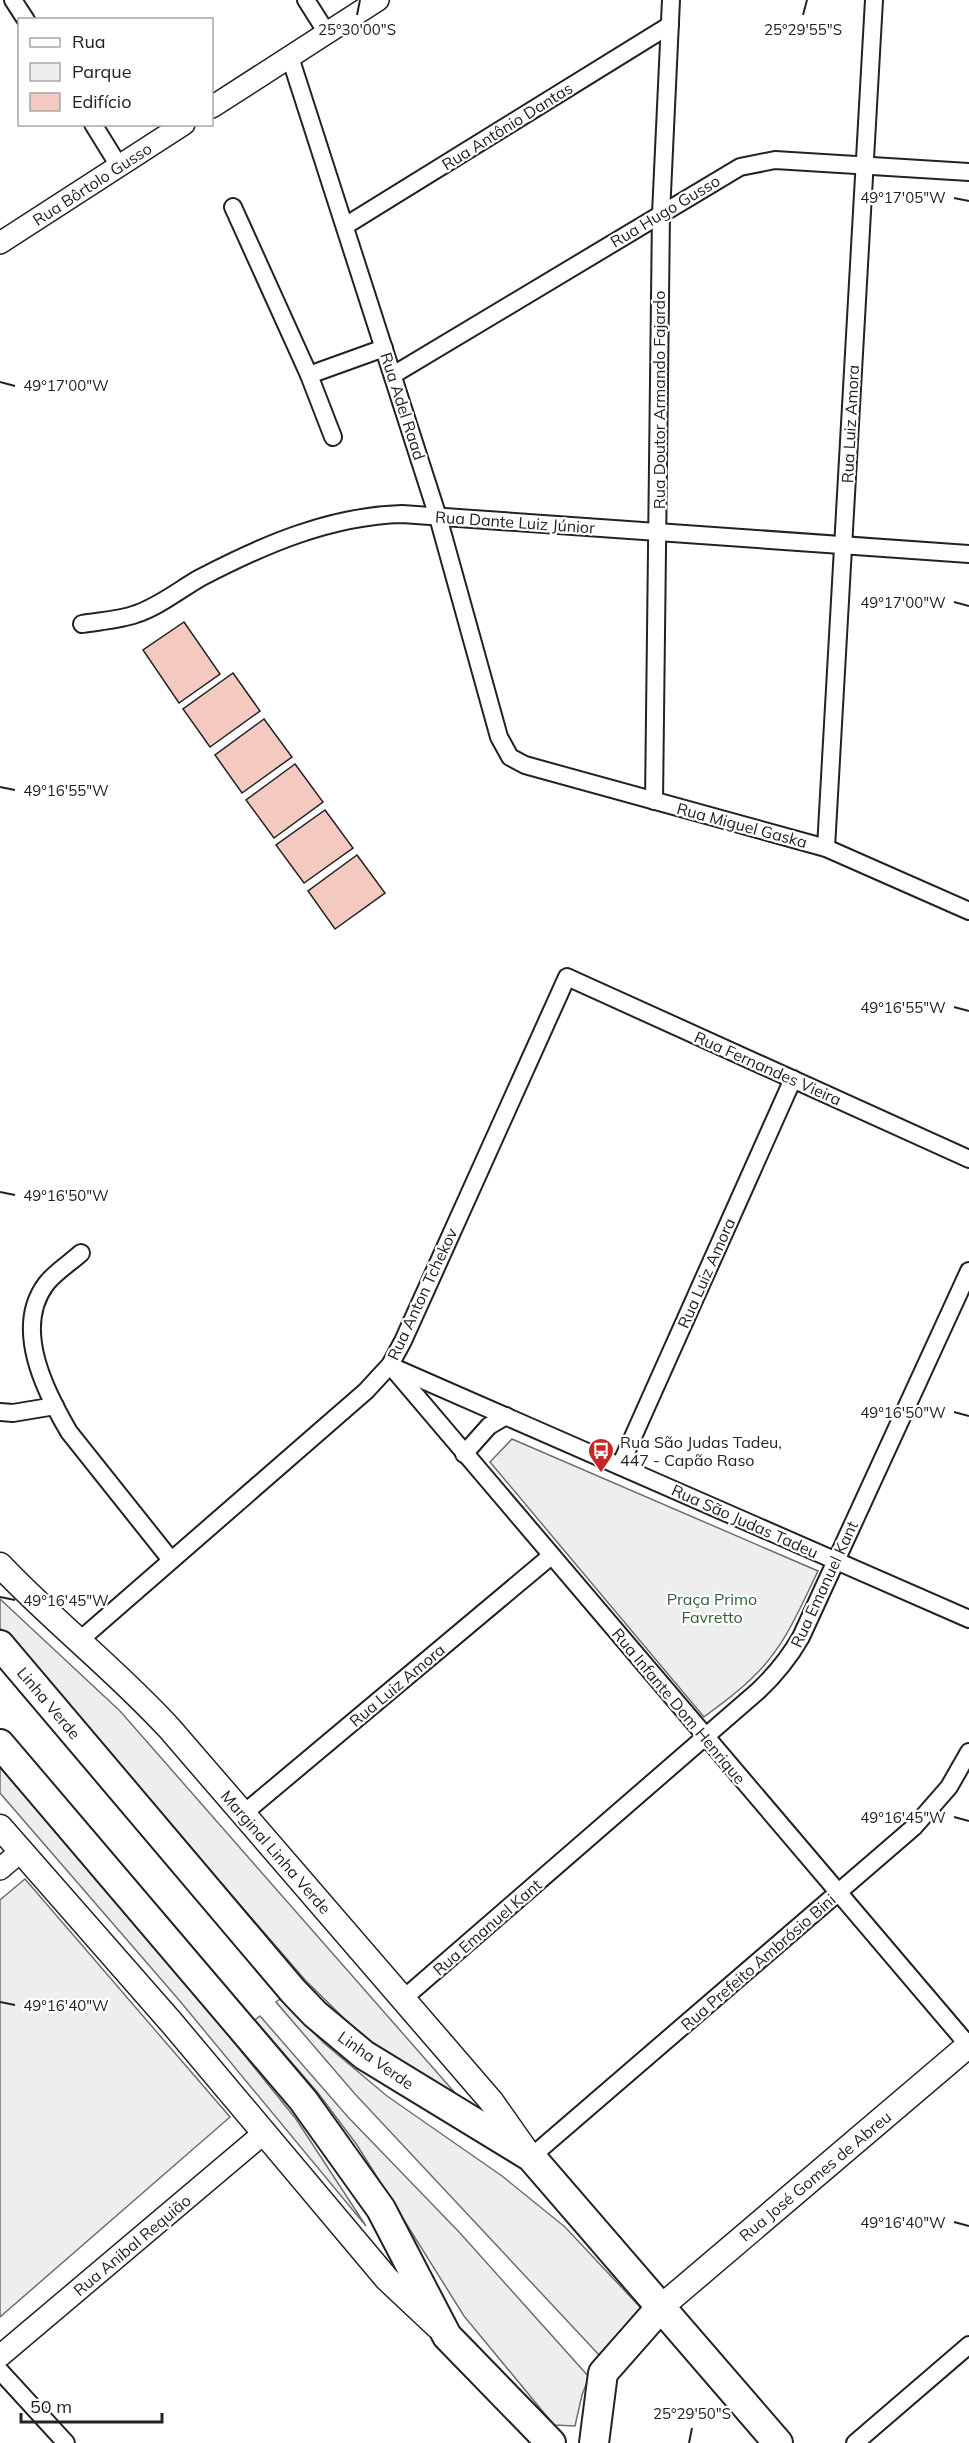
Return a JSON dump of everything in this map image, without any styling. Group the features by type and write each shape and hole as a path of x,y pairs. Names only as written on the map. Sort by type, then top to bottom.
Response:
{"highway":[{"name":"Linha Verde","path":"0,1645 315,2014 364,2055 394,2075 531,2157 778,2443"},
{"path":"0,1744 303,2100 381,2209 447,2336 551,2443"},
{"path":"594,2443 603,2373 661,2307"}],"main road":[{"name":"Marginal Linha Verde","path":"0,1565 142,1699 491,2101 531,2157"},
{"path":"0,1827 387,2279 447,2336"},
{"name":"Rua José Gomes de Abreu","path":"661,2307 969,2046"}],"street":[{"path":"13,0 25,18"},
{"path":"306,0 327,33"},
{"path":"213,106 378,0"},
{"name":"Rua Doutor Armando Fajardo","path":"654,801 660,214 671,0"},
{"name":"Rua Luiz Amora","path":"826,848 874,0"},
{"name":"Rua Antônio Dantas","path":"345,226 670,25"},
{"name":"Rua Adel Raad","path":"290,57 438,517 499,737 510,757"},
{"path":"94,126 119,166"},
{"name":"Rua Bôrtolo Gusso","path":"0,243 181,126"},
{"name":"Rua Hugo Gusso","path":"393,375 740,167 759,161 775,160 969,172"},
{"path":"233,207 309,375 333,437"},
{"path":"309,375 384,348"},
{"name":"Rua Dante Luiz Júnior","path":"82,624 138,614 232,562 315,528 375,514 969,554"},
{"name":"Rua Miguel Gaska","path":"510,757 525,765 826,848 969,911"},
{"name":"Rua Fernandes Vieira","path":"567,977 969,1159"},
{"name":"Rua Anton Tchekov","path":"80,1640 366,1391 390,1365 403,1341 567,977"},
{"name":"Rua Luiz Amora","path":"620,1466 793,1079"},
{"path":"81,1253 47,1282 39,1295 31,1322 34,1354 55,1406 69,1432 81,1450 171,1560"},
{"name":"Rua Emanuel Kant","path":"404,2000 776,1675 790,1657 969,1271"},
{"name":"Rua São Judas Tadeu","path":"390,1365 969,1619"},
{"name":"Rua Infante Dom Henrique","path":"390,1365 969,2046"},
{"path":"0,1412 13,1413 55,1406"},
{"path":"464,1454 489,1426 506,1416"},
{"name":"Rua Luiz Amora","path":"243,1814 551,1556"},
{"name":"Rua Prefeito Ambrósio Bini","path":"531,2157 838,1893 932,1808 949,1787 969,1752"},
{"path":"0,1869 21,1851"},
{"name":"Rua Anibal Requião","path":"0,2356 264,2133"},
{"path":"855,2443 967,2351"},
{"path":"0,2371 66,2443"}],"green space":[{"name":"Praça Primo Favretto","path":"512,1439 818,1571 791,1626 766,1664 704,1717 490,1462"},
{"path":"0,1599 120,1711 477,2118 398,2065 356,2030 306,1981 0,1628"},
{"path":"0,1767 220,2025 296,2119 366,2226 179,2000 0,1793"},
{"path":"25,1879 230,2117 0,2317 0,1900"},
{"path":"280,1999 325,2044 387,2096 502,2176 565,2227 640,2307 641,2311 601,2357 355,2094 276,2002"},
{"path":"260,2016 348,2117 460,2233 589,2377 575,2426 554,2425 464,2316 357,2145 318,2093 255,2020"}],"building":[{"path":"184,622 220,674 179,703 143,650"},
{"path":"233,673 260,711 210,747 183,709"},
{"path":"264,719 292,757 242,793 215,755"},
{"path":"295,764 323,802 274,838 246,800"},
{"path":"325,810 353,848 304,883 276,845"},
{"path":"357,855 385,893 335,929 308,891"}],"place":[{"name":"Rua São Judas Tadeu, 447 - Capão Raso","path":"601,1474"}]}
